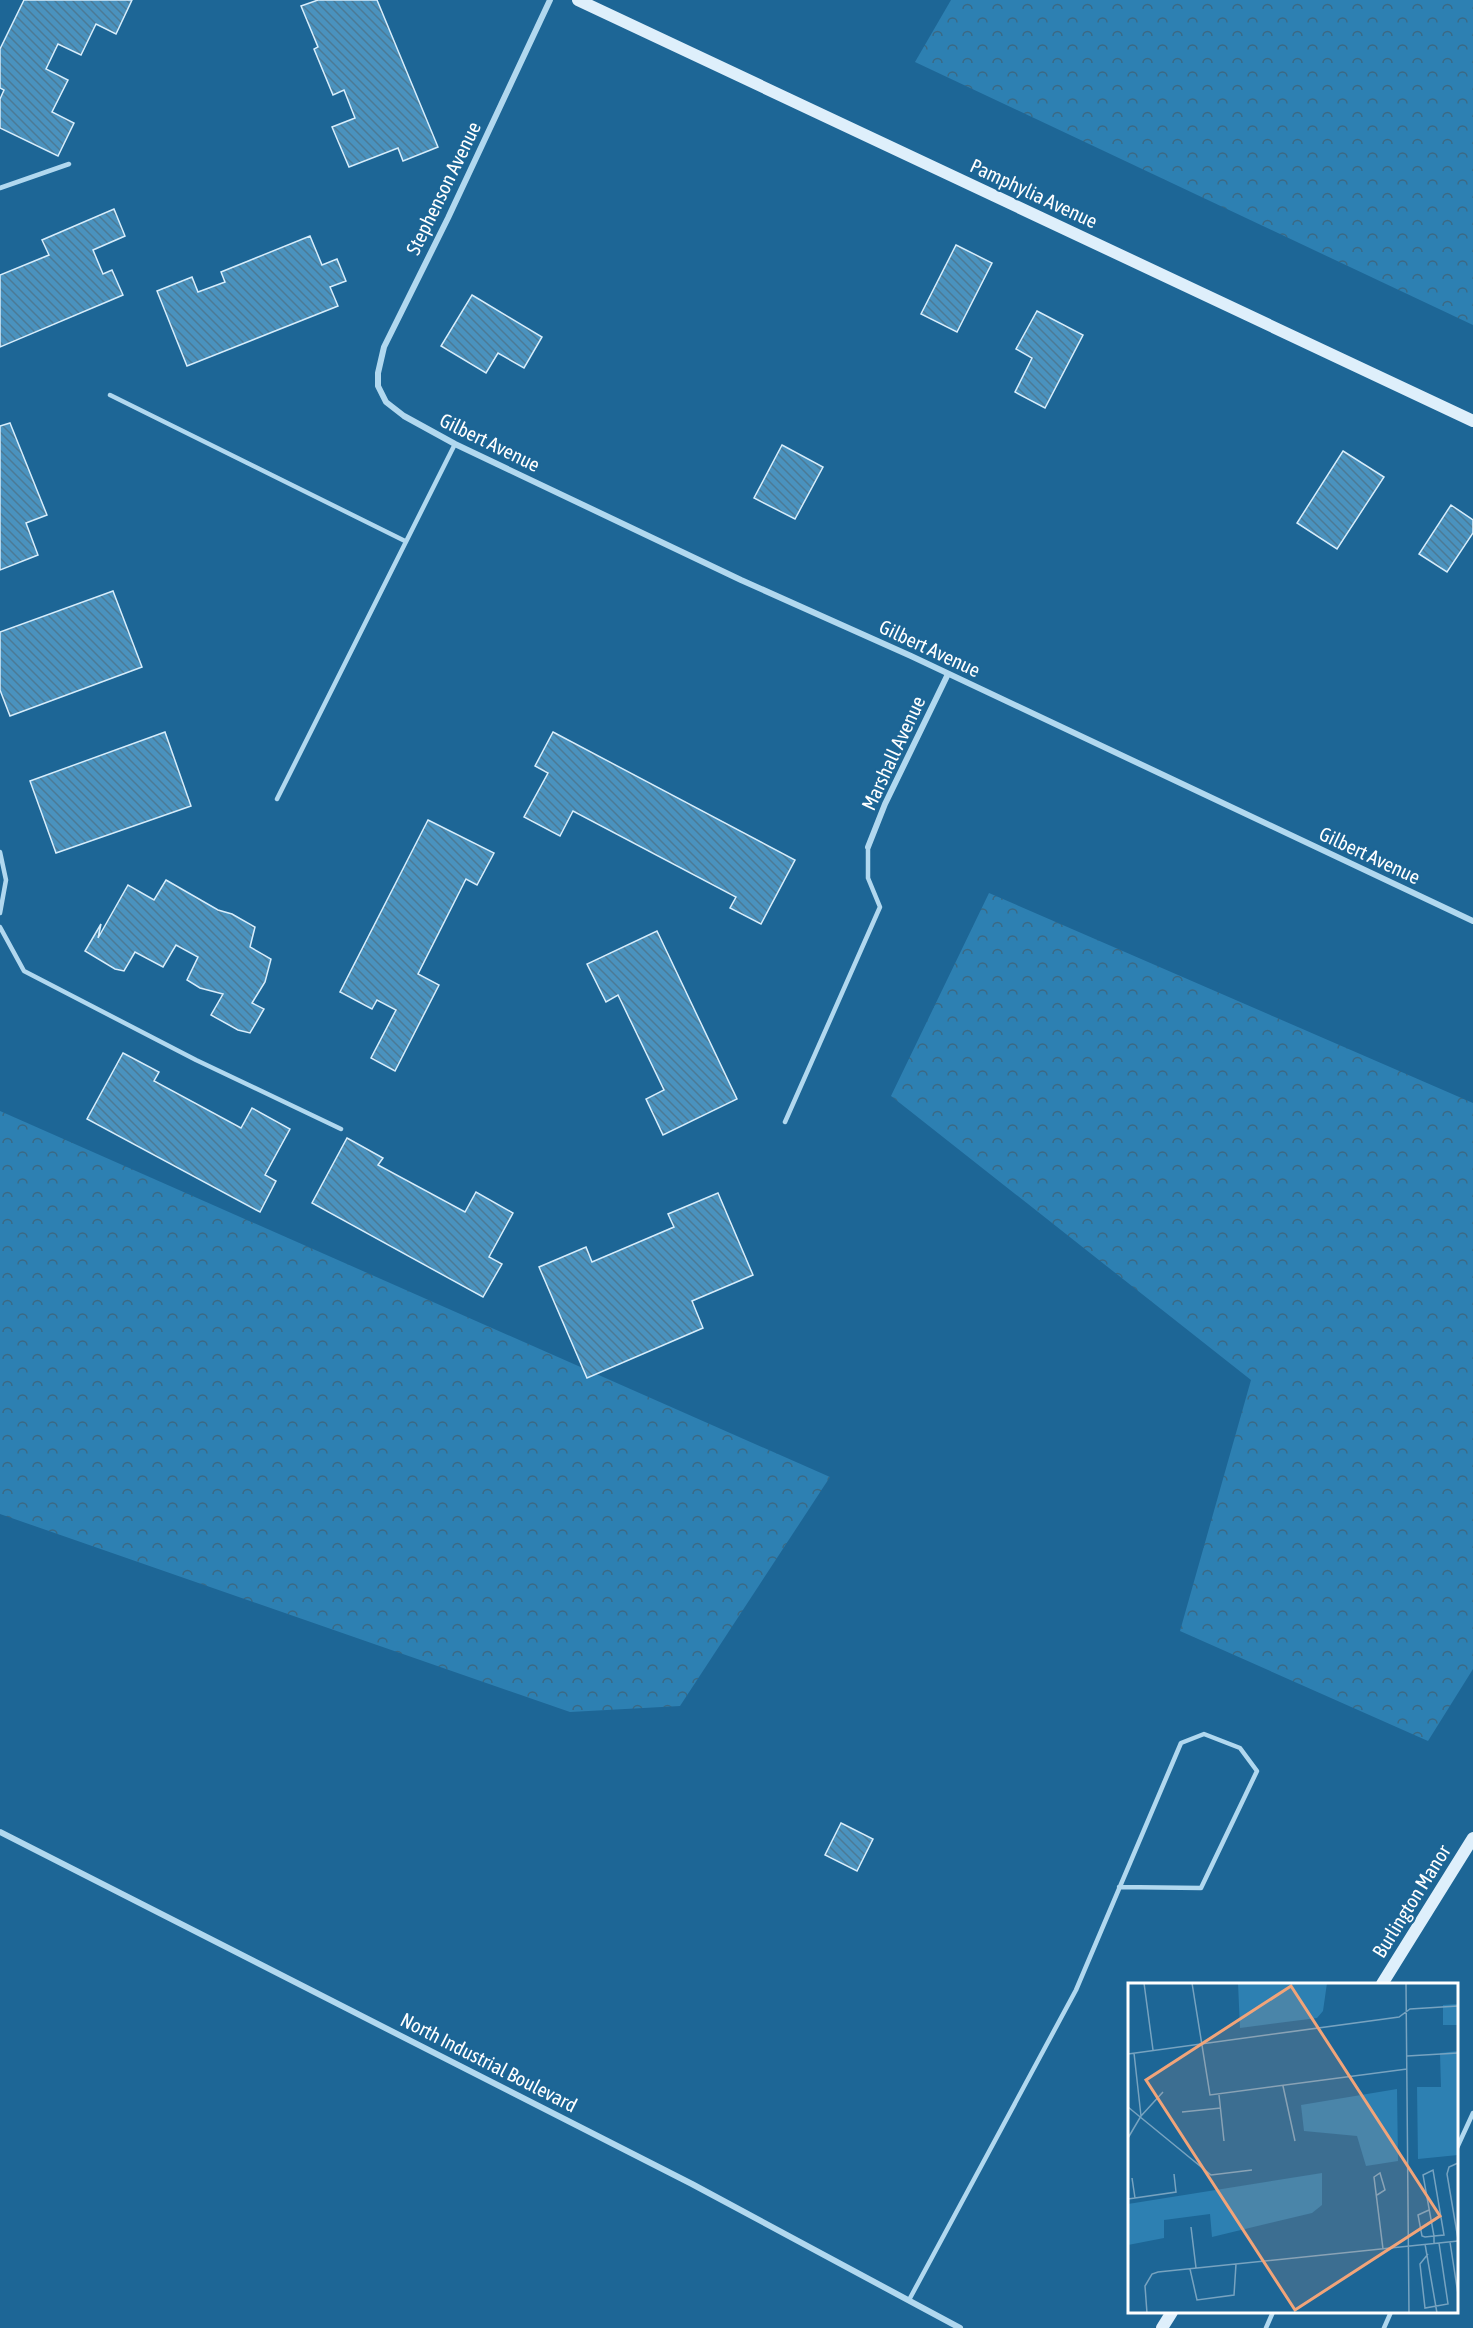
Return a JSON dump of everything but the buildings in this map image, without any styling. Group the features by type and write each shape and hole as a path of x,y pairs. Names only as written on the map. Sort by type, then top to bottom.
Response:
{"street":[{"name":"Stephenson Avenue","path":"382,393 378,386 378,373 384,347 448,218 550,0"},
{"name":"Pamphylia Avenue","path":"578,0 1473,422"},
{"name":"Gilbert Avenue","path":"382,393 386,402 404,416 455,444 741,580 948,674 1473,921"},
{"name":"Marshall Avenue","path":"868,846 885,804 948,674"},
{"name":"North Industrial Boulevard","path":"0,1832 692,2184 960,2328"},
{"name":"Burlington Manor","path":"1383,1983 1473,1838"},
{"path":"1162,2328 1171,2313"}],"lane":[{"path":"0,188 69,164"},
{"path":"110,395 405,542"},
{"path":"278,799 455,444"},
{"path":"785,1122 880,907 868,878 868,846"},
{"path":"0,852 6,880 0,913"},
{"path":"0,927 24,971 196,1060 340,1129"},
{"path":"909,2300 1076,1990 1119,1887 1181,1743 1204,1734 1240,1748 1257,1771 1201,1888 1119,1887"},
{"path":"1458,2146 1473,2113"},
{"path":"1266,2328 1273,2313"},
{"path":"1384,2328 1391,2313"}],"green space":[{"path":"951,0 1473,0 1473,325 915,62"},
{"path":"989,893 1473,1103 1473,1669 1428,1741 1180,1631 1251,1380 891,1096"},
{"path":"0,1111 830,1477 680,1706 570,1712 0,1514"}]}
